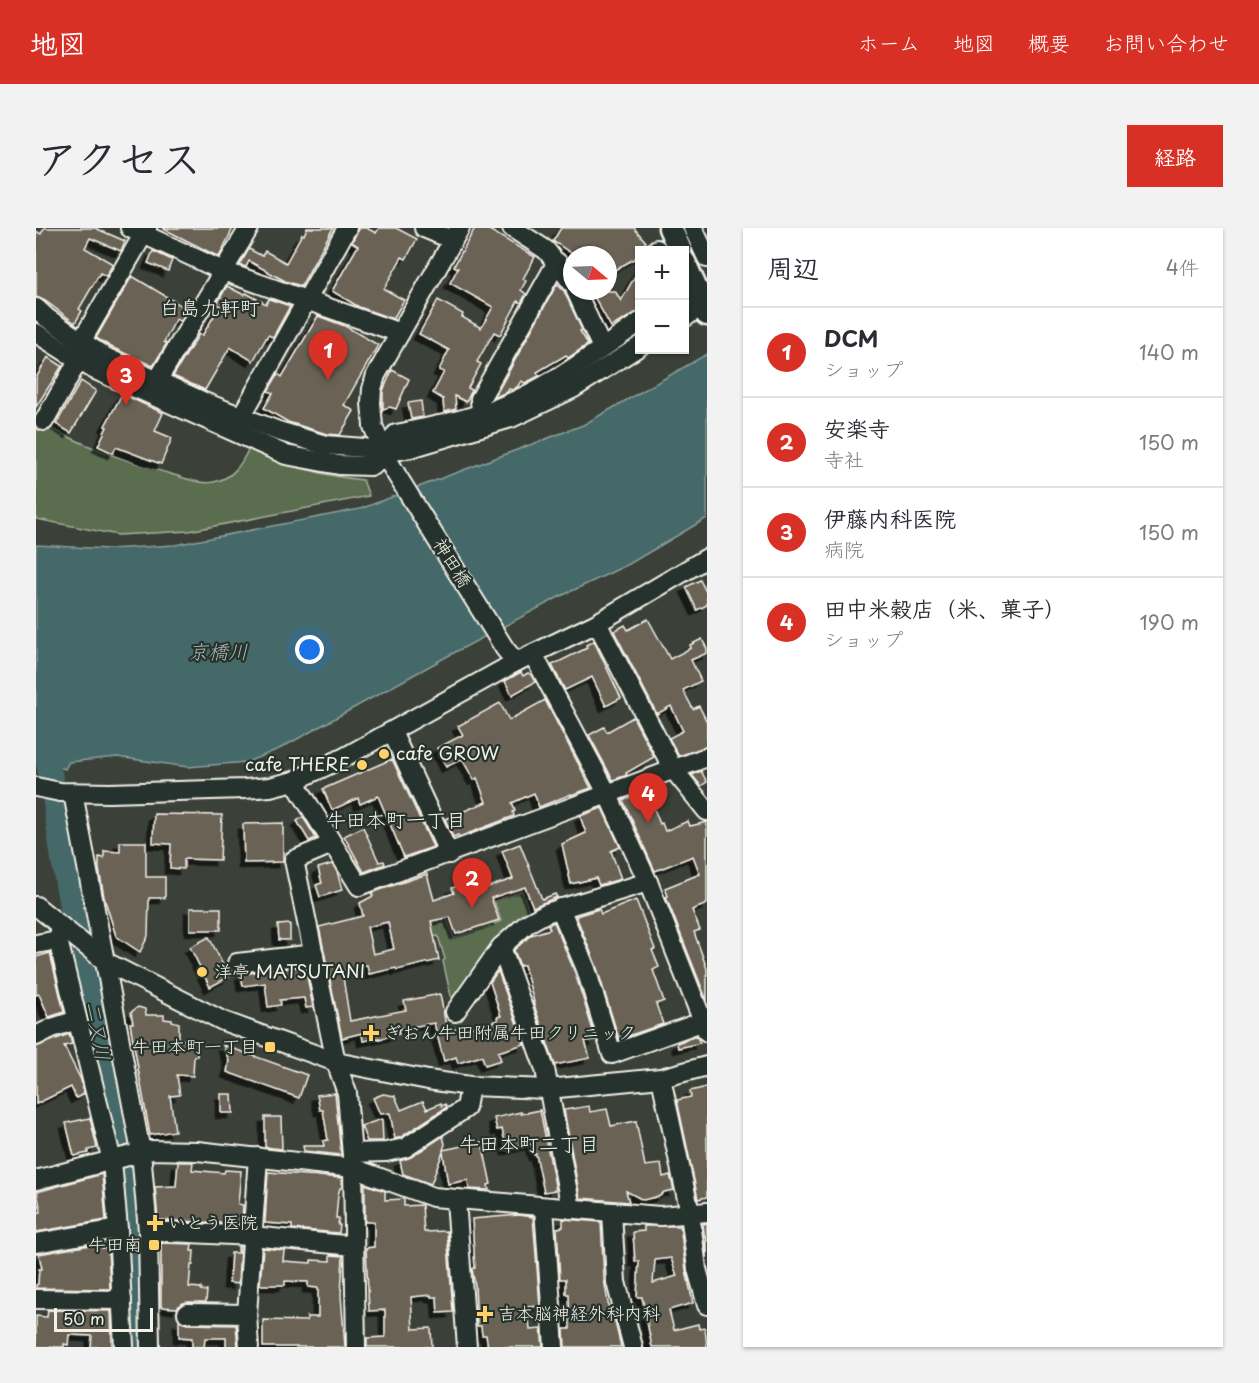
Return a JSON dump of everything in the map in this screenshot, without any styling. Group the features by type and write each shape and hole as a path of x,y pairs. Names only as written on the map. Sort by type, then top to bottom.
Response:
{"main road":[{"path":"670,228 678,246"},
{"path":"689,272 706,307"}],"street":[{"path":"157,381 249,228"},
{"path":"241,417 347,228"},
{"path":"424,228 456,234"},
{"path":"512,228 546,250 563,270"},
{"path":"693,228 707,258"},
{"path":"81,342 140,230 223,271 400,333"},
{"name":"神田橋","path":"456,234 376,375 372,389 373,426 384,453 400,480 503,645 516,662"},
{"path":"481,413 480,399 557,262"},
{"path":"580,300 602,348"},
{"path":"689,316 706,307"},
{"path":"36,308 105,357 241,417 325,446 364,448 384,453 411,448 511,418 574,388 635,349"},
{"path":"36,333 78,361 286,454 339,465 370,466 374,465 384,453 396,434 440,426 499,407 544,385 635,325"},
{"path":"44,421 78,361"},
{"path":"124,1347 118,1229 127,1156 103,960 98,929 52,790 245,789 270,787 294,781 343,758 516,662 597,622 707,558"},
{"path":"597,622 673,769 707,811"},
{"path":"533,654 608,793 648,882 705,1024 612,1054 586,969 560,908"},
{"path":"392,732 449,854"},
{"path":"294,781 359,886 707,757"},
{"path":"332,844 294,860 336,1062 347,1093 352,1161 356,1347"},
{"path":"455,1012 501,947 528,923 560,908 648,882"},
{"path":"36,906 62,933 103,960 223,1021 336,1062 470,1086 548,1089 661,1078 707,1066"},
{"path":"36,944 62,933"},
{"path":"62,933 78,1020 127,1156 148,1231 150,1347"},
{"path":"501,947 545,1069 572,1209"},
{"path":"237,963 314,954"},
{"path":"36,1036 78,1020"},
{"path":"661,1078 699,1212 697,1269 707,1305"},
{"path":"36,1180 151,1149 352,1161 405,1148 466,1108 470,1086"},
{"path":"249,1347 247,1314 258,1157"},
{"path":"352,1161 433,1197 660,1216 699,1212"},
{"path":"456,1200 467,1347"},
{"path":"544,1208 554,1347"},
{"path":"612,1212 616,1282 633,1347"},
{"path":"36,1243 118,1229"},
{"path":"148,1231 252,1236 354,1246"},
{"path":"36,1299 122,1300"},
{"path":"187,1313 247,1314"}],"green space":[{"path":"36,420 103,452 194,481 209,483 231,474 249,448 304,469 363,480 369,496 189,531 118,535 36,519"},
{"path":"522,891 531,916 453,1006 443,961 445,959 438,936 413,939 411,927 438,921 434,900 440,899 454,938 501,921 494,901"}],"water":[{"name":"京橋川","path":"707,354 707,518 629,564 559,597 281,748 247,762 188,767 117,757 69,762 65,769 36,758 36,545 109,549 175,545 360,509 583,425"}],"building":[{"path":"44,228 95,228 125,241 121,251 90,238 85,248 113,264 106,276 100,273 79,309 82,311 75,323 44,300 36,297 36,231 41,234"},
{"path":"162,228 233,228 219,257"},
{"path":"307,228 333,228 301,286 285,281 249,261 246,267 240,265 249,249 262,256 265,251 286,263"},
{"path":"359,228 366,228 376,233 379,228 396,228 417,239 406,259 402,257 384,289 404,300 393,319 359,307 332,291 358,246 352,242"},
{"path":"475,228 486,228 535,257 523,279 526,281 521,290 526,294 521,303 518,301 500,335 494,332 477,362 481,364 468,388 472,390 466,402 455,396 456,409 444,412 443,399 433,393 444,372 439,370 449,350 419,334 438,300 463,314 462,317 481,328 493,307 450,283 458,268 454,266"},
{"path":"561,228 634,228 646,242 641,246 635,246 635,258 617,269 617,246 563,248 553,241"},
{"path":"153,251 172,260 168,271 148,263"},
{"path":"132,276 187,309 180,321 176,319 164,342 167,343 153,366 96,338"},
{"path":"635,276 635,313 611,327 596,300 617,300 617,294 621,301"},
{"path":"557,284 563,290 563,300 568,300 582,330 580,331 588,344 568,358 566,355 537,372 539,376 525,383 521,381 512,390 509,389 494,398"},
{"path":"227,286 266,304 269,299 290,306 273,337 268,335 253,361 230,347 205,390 173,376 199,334 202,336 220,306 217,304"},
{"path":"318,316 345,326 378,345 344,405 354,411 340,435 327,434 288,422 264,408 273,393 268,391 278,374 282,377"},
{"path":"48,357 62,366 36,407 36,378"},
{"path":"392,370 409,379 396,409 390,407 383,409 383,391"},
{"path":"81,381 96,391 71,433 56,424"},
{"path":"122,394 163,413 155,431 172,438 161,464 116,447 113,453 98,446 107,427 105,426"},
{"path":"421,401 423,417 411,419 408,403"},
{"path":"700,580 707,594 707,605 697,610 686,587"},
{"path":"648,619 670,659 691,648 690,645 702,639 707,649 707,653 691,660 701,681 683,690 693,709 699,706 707,722 707,746 679,756 669,738 683,731 671,706 657,714 614,631 625,625 628,630"},
{"path":"594,641 621,698 606,706 592,677 565,690 552,665 587,648 586,645"},
{"path":"521,672 523,676 528,673 531,675 535,682 512,695 505,681"},
{"path":"545,700 591,788 539,807 534,793 512,803 514,816 459,837 458,835 453,837 445,819 486,802 477,778 474,780 462,759 446,767 437,748 463,735 458,726 500,703 509,720"},
{"path":"633,717 654,757 626,773 627,775 613,780 589,735 604,727 607,732"},
{"path":"392,759 433,847 404,857 378,796 360,804 358,798 332,810 323,789"},
{"path":"701,771 707,782 701,786 692,775"},
{"path":"647,791 665,831 688,821 690,826 707,822 707,904 692,910 700,930 694,932 707,969 707,1001 666,897 668,896 665,888 700,874 693,856 655,871 623,800"},
{"path":"602,808 620,847 611,851 621,879 599,885 596,878 571,884 562,844 586,833 580,816"},
{"path":"154,814 222,815 220,860 184,859 184,869 170,868 171,844 153,843"},
{"path":"303,817 316,838 309,841 297,821"},
{"path":"283,823 283,862 244,863 243,824"},
{"path":"363,827 379,862 384,861 385,864 364,872 344,836"},
{"path":"120,842 146,842 146,877 165,877 165,898 149,898 148,936 140,952 116,936 104,897 99,857 104,858 104,851 120,852"},
{"path":"520,844 542,899 555,894 557,897 533,907 525,887 491,898 499,920 456,934 450,917 431,921 439,960 369,974 367,965 342,971 350,1021 406,1010 404,1001 440,994 447,1031 455,1029 456,1032 498,1020 497,1017 501,1016 490,982 498,971 524,1044 498,1052 501,1060 485,1065 482,1056 458,1063 456,1057 444,1061 434,1023 398,1029 399,1034 379,1039 363,1041 362,1033 342,1038 319,927 363,916 360,903 373,896 371,893 427,874 434,900 454,893 452,888 472,882 473,887 486,882 488,887 513,879 502,851","holes":["388,922 394,949 373,954 367,927"]},
{"path":"332,864 337,871 342,890 320,897 316,885 322,883 318,868"},
{"path":"636,900 655,949 652,950 659,967 653,970 664,1001 656,1004 663,1024 619,1039 596,965 576,916 599,909 601,914"},
{"path":"190,908 221,908 221,930 190,930"},
{"path":"554,922 575,973 596,1040 585,1041 590,1058 555,1065 533,1002 524,965 520,966 514,950 531,935 550,929 548,925"},
{"path":"290,924 290,940 279,940 278,925"},
{"path":"209,937 229,977 210,987 190,947"},
{"path":"50,953 64,1012 49,1017 39,994 36,995 36,957"},
{"path":"305,966 313,1007 306,1008 304,998 280,1000 281,1005 268,1007 265,983 243,986 241,974"},
{"path":"138,1007 145,1009 146,1015 164,1015 164,1019 179,1023 179,1039 198,1041 197,1056 194,1056 193,1076 177,1075 180,1095 170,1096 175,1131 150,1135 130,1023 133,1023 131,1012"},
{"path":"69,1034 72,1044 64,1046 81,1080 84,1094 76,1098 71,1087 36,1104 36,1047"},
{"path":"696,1036 700,1043 678,1048 677,1043"},
{"path":"223,1045 307,1075 299,1098 227,1072 229,1061"},
{"path":"707,1087 707,1197 698,1199 677,1100 691,1097 690,1091"},
{"path":"335,1093 341,1155 304,1151 303,1146 324,1146 323,1141 328,1140 323,1110 320,1110 317,1095"},
{"path":"221,1094 232,1094 233,1113 221,1113"},
{"path":"383,1094 395,1096 401,1110 423,1101 427,1109 441,1103 442,1106 445,1104 447,1107 395,1139 390,1113 380,1114 373,1098"},
{"path":"589,1106 590,1112 607,1109 611,1126 636,1121 645,1166 661,1164 663,1177 670,1175 674,1190 643,1200 626,1191 629,1202 580,1198 564,1110"},
{"path":"540,1110 556,1190 544,1192 536,1154 534,1155 531,1144 507,1150 502,1129 497,1130 494,1118"},
{"path":"265,1117 281,1117 282,1149 265,1147"},
{"path":"90,1118 97,1148 74,1156 66,1123"},
{"path":"382,1119 383,1141 367,1141 361,1126"},
{"path":"443,1136 445,1144 443,1150 482,1142 491,1184 488,1185 489,1190 469,1189 468,1180 448,1184 443,1152 431,1184 403,1174 400,1161 411,1157"},
{"path":"178,1162 193,1162 192,1170 224,1173 225,1170 241,1171 238,1204 243,1205 242,1224 158,1220 155,1187 176,1186"},
{"path":"268,1172 342,1178 336,1218 339,1218 339,1233 292,1229 292,1225 265,1223"},
{"path":"102,1174 106,1220 36,1232 36,1213 41,1212 37,1192"},
{"path":"365,1184 385,1191 385,1200 404,1199 404,1206 422,1205 424,1232 447,1231 453,1312 438,1313 437,1297 431,1297 431,1295 411,1297 413,1329 431,1328 432,1347 367,1347 367,1338 385,1337 385,1310 369,1311 366,1248 374,1247 374,1222 365,1222"},
{"path":"519,1215 533,1217 540,1306 528,1307 530,1330 541,1329 543,1347 488,1347 486,1335 482,1335 481,1326 477,1326 472,1269 475,1268 472,1219"},
{"path":"563,1219 601,1222 604,1279 609,1309 612,1309 621,1347 565,1347 564,1329 570,1329 569,1294 566,1294 566,1279 560,1279 557,1228 563,1227"},
{"path":"707,1223 707,1258 703,1224"},
{"path":"644,1226 680,1226 693,1303 669,1310 674,1330 698,1324 699,1329 705,1328 707,1347 652,1347 642,1297 637,1297 639,1261 635,1261 633,1232 644,1231","holes":["671,1258 677,1276 653,1283 655,1260"]},
{"path":"102,1243 102,1248 108,1248 110,1289 36,1288 39,1269 42,1269 39,1254"},
{"path":"161,1243 192,1244 191,1251 194,1251 189,1287 207,1291 206,1302 187,1302 177,1308 161,1307"},
{"path":"238,1247 240,1247 238,1284 229,1283 231,1253 238,1253"},
{"path":"263,1248 284,1250 283,1261 311,1263 311,1260 330,1261 330,1255 343,1256 341,1295 345,1347 263,1347 263,1320 307,1321 307,1317 318,1317 318,1288 308,1287 308,1282 285,1281 285,1285 260,1285"},
{"path":"48,1310 111,1311 112,1347 91,1347 92,1336 69,1335 68,1345 64,1344 64,1347 36,1347 36,1316 47,1317"},
{"path":"179,1321 187,1324 236,1325 238,1347 226,1347 226,1338 205,1338 204,1347 192,1347 192,1338 179,1337"}],"waterway":[{"name":"二又川","path":"36,719 47,761 64,868 100,1035 115,1123 129,1257 133,1347"}],"place":[{"name":"DCM","path":"328,380"},
{"name":"伊藤内科医院","path":"126,405"},
{"name":"cafe GROW","path":"384,754"},
{"name":"cafe THERE","path":"362,765"},
{"name":"田中米穀店（米、菓子）","path":"648,823"},
{"name":"安楽寺","path":"472,908"},
{"name":"洋亭 MATSUTANI","path":"202,972"},
{"name":"ぎおん牛田附属牛田クリニック","path":"371,1033"},
{"name":"牛田本町一丁目","path":"270,1047"},
{"name":"いとう医院","path":"155,1223"},
{"name":"牛田南","path":"154,1245"},
{"name":"吉本脳神経外科内科","path":"485,1314"}],"district":[{"name":"白島九軒町","path":"210,308"},
{"name":"牛田本町一丁目","path":"396,820"},
{"name":"牛田本町二丁目","path":"529,1144"}]}
